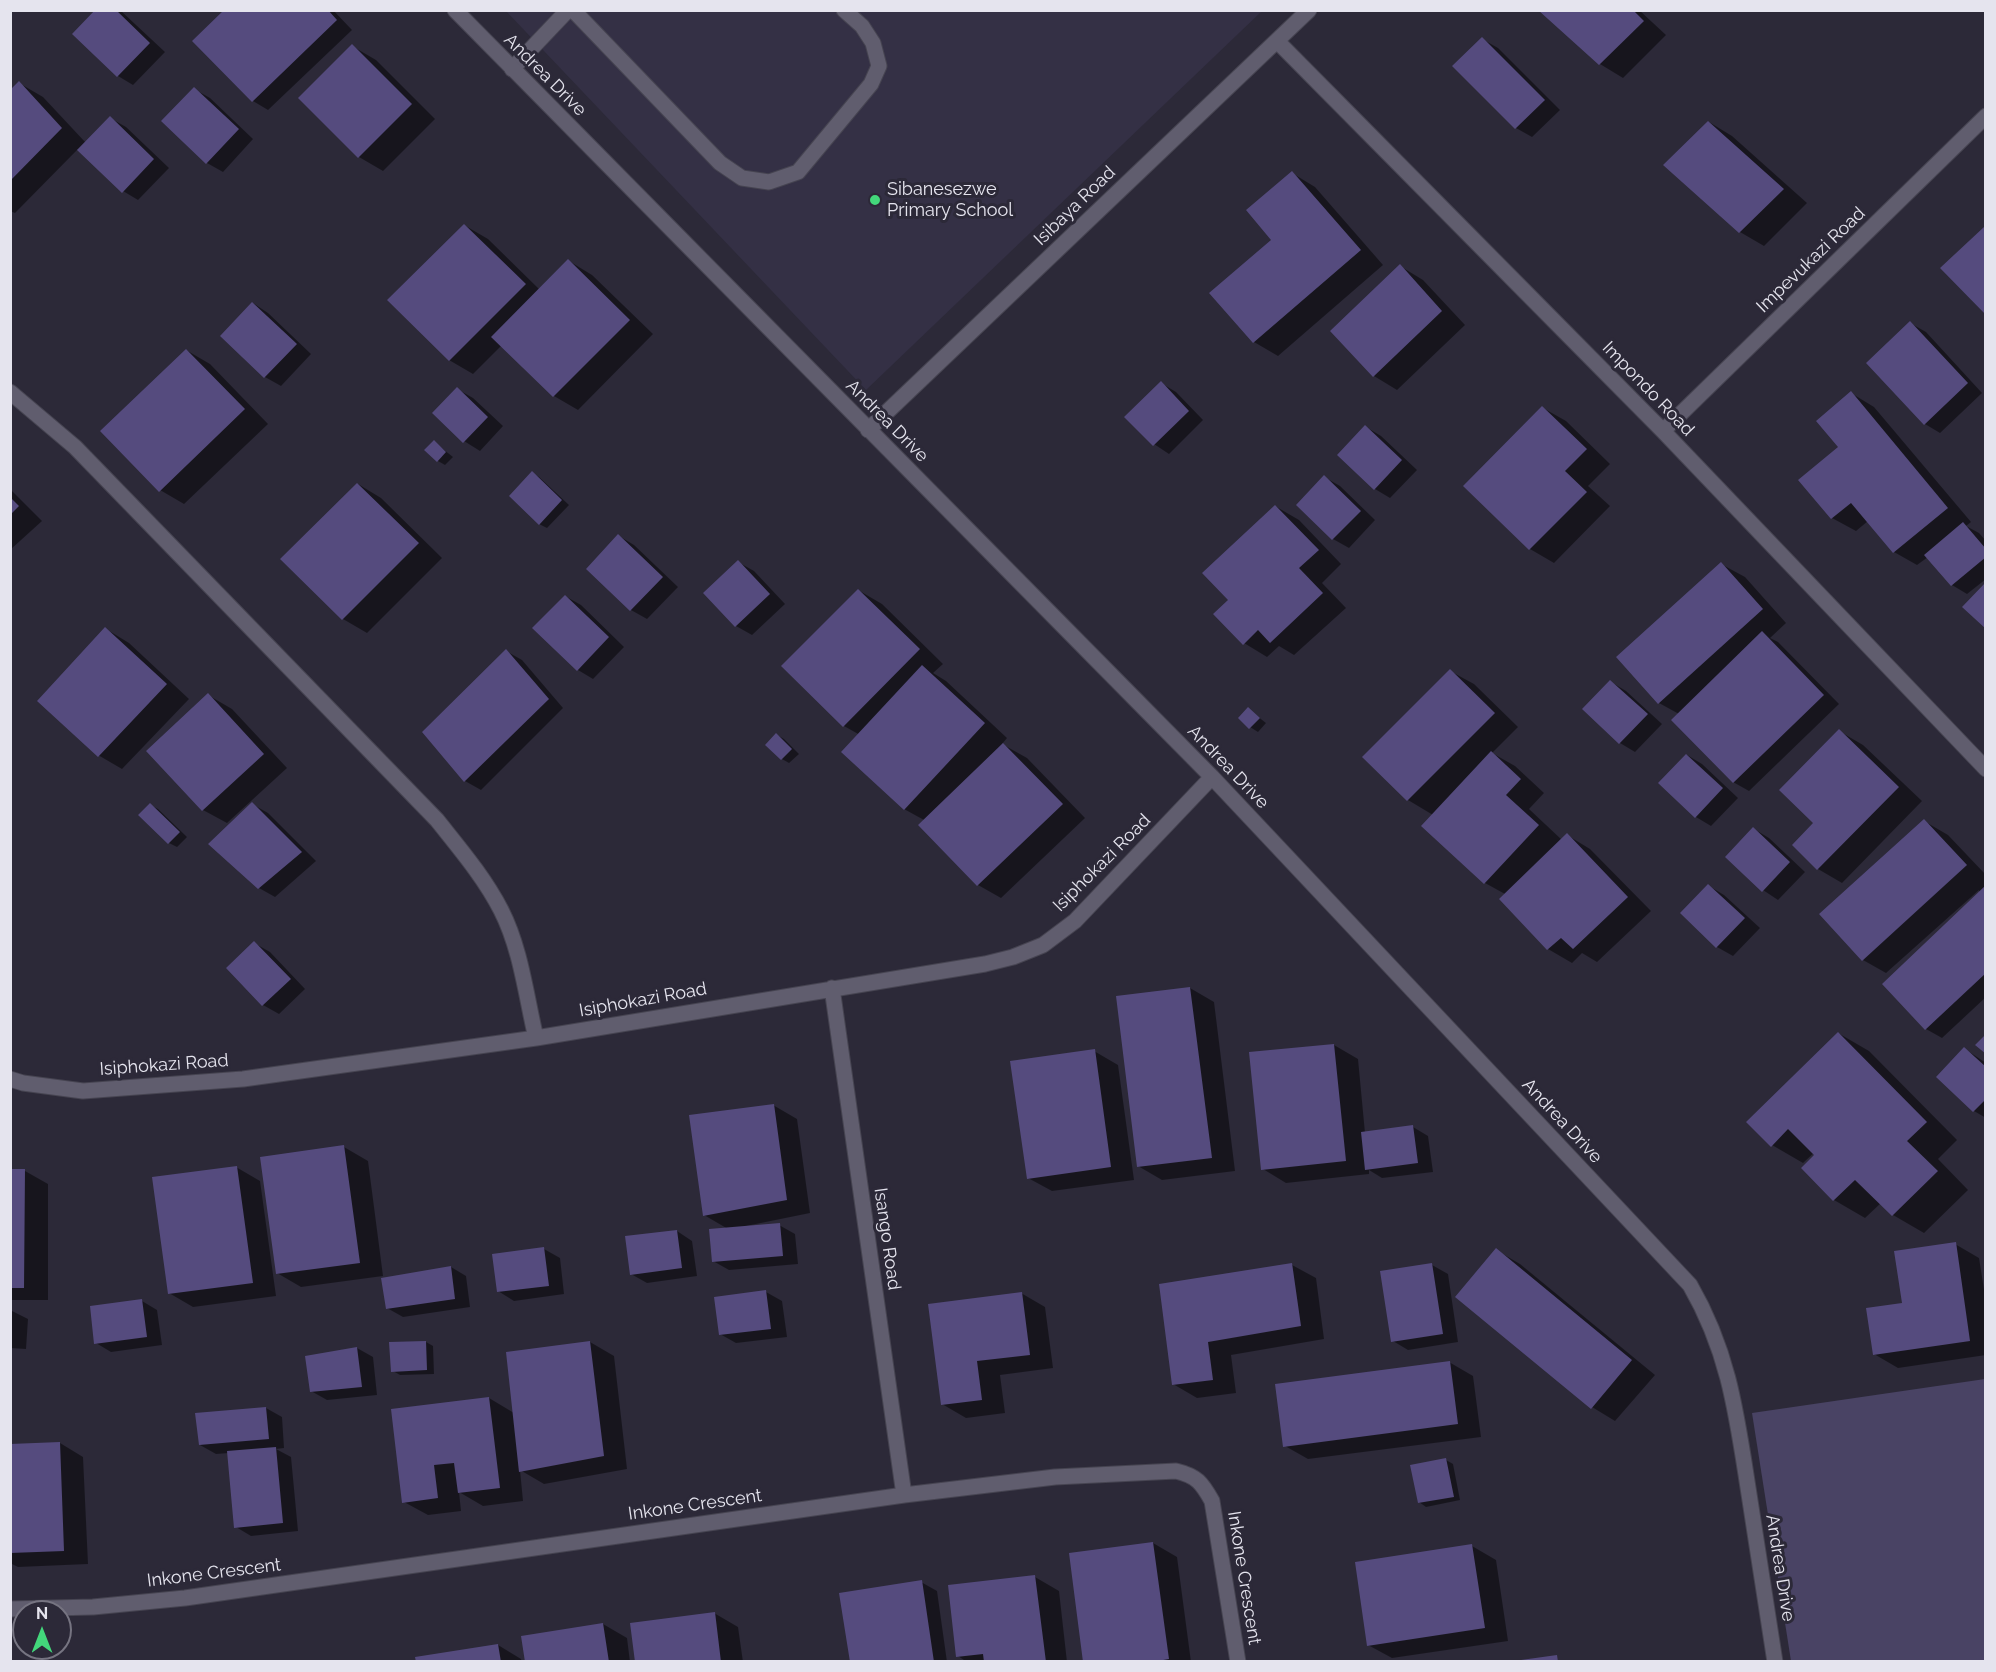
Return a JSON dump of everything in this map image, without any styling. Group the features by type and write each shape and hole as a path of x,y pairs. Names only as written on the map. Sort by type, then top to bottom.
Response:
{"street":[{"name":"Andrea Drive","path":"455,10 1212,777 1690,1285 1706,1313 1718,1343 1735,1407 1775,1662"},
{"path":"512,69 568,10"},
{"path":"573,10 720,164 742,178 769,183 798,172 872,84 879,66 873,43 862,27 844,10"},
{"name":"Isibaya Road","path":"868,430 1310,10"},
{"name":"Impondo Road","path":"1277,41 1663,431 1986,769"},
{"name":"Impevukazi Road","path":"1663,431 1986,116"},
{"path":"10,392 75,447 437,820 478,873 501,911 515,946 536,1038"},
{"name":"Isiphokazi Road","path":"10,1078 23,1083 83,1091 243,1079 536,1038 985,964 1013,957 1043,945 1075,921 1212,777"},
{"name":"Isango Road","path":"832,988 904,1496"},
{"name":"Inkone Crescent","path":"10,1609 93,1607 185,1598 904,1496 1066,1476 1176,1471 1190,1475 1203,1484 1212,1501 1238,1662"}],"shaded area":[{"name":"Sibanesezwe Primary School","path":"506,11 1262,11 866,390"},
{"path":"1985,1379 1985,1661 1791,1661 1752,1413"}],"building":[{"path":"95,10 116,10 150,43 117,77 72,34"},
{"path":"224,10 328,10 337,20 252,102 192,41"},
{"path":"1538,10 1633,10 1644,21 1599,65"},
{"path":"1482,37 1545,100 1515,129 1452,66"},
{"path":"352,44 412,104 358,158 298,98"},
{"path":"19,81 62,128 10,181 10,90"},
{"path":"194,87 239,129 206,164 161,121"},
{"path":"110,116 154,159 122,193 77,150"},
{"path":"1708,121 1784,189 1739,233 1663,165"},
{"path":"1292,171 1361,250 1253,343 1209,293 1271,240 1246,210"},
{"path":"464,224 526,284 449,361 387,300"},
{"path":"1984,227 1986,228 1986,315 1940,268"},
{"path":"568,259 630,320 553,397 491,337"},
{"path":"1400,264 1442,311 1373,377 1330,331"},
{"path":"252,302 297,344 264,378 220,336"},
{"path":"1910,321 1968,383 1924,425 1866,363"},
{"path":"186,349 245,409 159,492 100,431"},
{"path":"1161,381 1189,411 1153,446 1124,417"},
{"path":"457,387 488,417 463,443 432,413"},
{"path":"1851,391 1948,508 1893,553 1851,503 1831,519 1798,480 1838,447 1816,421"},
{"path":"1542,406 1587,449 1565,471 1587,492 1529,550 1463,486"},
{"path":"1365,425 1402,460 1374,490 1337,455"},
{"path":"434,440 446,452 437,462 424,450"},
{"path":"532,471 562,500 539,525 509,496"},
{"path":"1324,475 1361,511 1332,540 1296,505"},
{"path":"357,483 419,543 342,620 280,559"},
{"path":"10,497 19,506 10,515"},
{"path":"1275,505 1319,550 1299,568 1323,593 1270,643 1258,630 1243,645 1213,614 1228,600 1202,573"},
{"path":"1963,522 1986,549 1986,557 1951,586 1924,555"},
{"path":"618,534 663,577 630,611 586,569"},
{"path":"738,560 770,594 735,627 703,593"},
{"path":"1721,562 1763,609 1658,704 1616,657"},
{"path":"1986,582 1986,629 1962,607"},
{"path":"858,589 920,649 843,727 781,666"},
{"path":"565,595 609,637 577,671 532,628"},
{"path":"105,627 167,684 98,757 37,701"},
{"path":"1762,631 1824,695 1733,783 1671,720"},
{"path":"506,649 549,699 464,782 422,732"},
{"path":"922,665 985,723 904,810 841,752"},
{"path":"1450,669 1495,713 1407,801 1362,757"},
{"path":"1610,680 1648,714 1619,744 1582,709"},
{"path":"208,693 264,754 202,811 146,751"},
{"path":"1248,707 1260,718 1249,729 1238,718"},
{"path":"1839,729 1899,787 1817,870 1792,845 1813,823 1779,790"},
{"path":"776,733 792,749 781,760 765,745"},
{"path":"1003,743 1063,804 977,886 918,825"},
{"path":"1491,751 1521,779 1506,795 1539,825 1484,884 1421,826"},
{"path":"1686,754 1723,788 1695,818 1658,783"},
{"path":"252,802 302,852 258,889 208,844"},
{"path":"150,803 180,832 168,844 138,815"},
{"path":"1924,819 1967,865 1862,961 1819,914"},
{"path":"1753,827 1790,862 1762,892 1725,857"},
{"path":"1567,833 1628,897 1573,949 1561,938 1547,950 1499,899"},
{"path":"1708,884 1745,918 1716,948 1680,913"},
{"path":"1986,885 1986,973 1925,1030 1882,984"},
{"path":"254,941 291,979 262,1006 226,968"},
{"path":"1190,987 1212,1158 1137,1167 1116,996"},
{"path":"1838,1032 1927,1122 1907,1141 1938,1171 1892,1216 1855,1180 1833,1201 1801,1168 1814,1155 1788,1129 1771,1147 1746,1122"},
{"path":"1986,1034 1986,1054 1975,1045"},
{"path":"1334,1044 1346,1161 1261,1170 1249,1052"},
{"path":"1964,1047 1986,1067 1986,1099 1973,1112 1936,1077"},
{"path":"1095,1049 1111,1167 1027,1179 1010,1061"},
{"path":"774,1104 787,1200 703,1216 689,1115"},
{"path":"1413,1125 1418,1163 1365,1170 1361,1132"},
{"path":"344,1145 360,1263 276,1274 260,1157"},
{"path":"237,1166 253,1283 168,1294 152,1177"},
{"path":"10,1169 25,1169 24,1288 10,1288"},
{"path":"780,1223 783,1256 712,1262 709,1229"},
{"path":"677,1230 682,1268 630,1275 625,1236"},
{"path":"1956,1242 1970,1341 1873,1355 1866,1308 1902,1303 1894,1251"},
{"path":"544,1247 549,1286 497,1292 492,1254"},
{"path":"1496,1248 1632,1360 1591,1409 1455,1297"},
{"path":"1292,1263 1301,1326 1208,1342 1213,1380 1172,1385 1159,1284"},
{"path":"1432,1263 1443,1334 1391,1342 1380,1271"},
{"path":"451,1266 455,1299 386,1309 381,1278"},
{"path":"766,1290 771,1329 719,1335 714,1297"},
{"path":"1022,1292 1030,1355 977,1361 982,1400 941,1405 928,1304"},
{"path":"142,1299 147,1337 94,1344 90,1306"},
{"path":"426,1341 427,1370 391,1372 389,1342"},
{"path":"590,1341 604,1456 519,1472 506,1352"},
{"path":"357,1347 362,1387 310,1392 305,1356"},
{"path":"1450,1361 1458,1424 1283,1447 1275,1384"},
{"path":"489,1397 500,1488 458,1493 454,1463 434,1465 438,1498 402,1503 391,1409"},
{"path":"266,1407 269,1439 199,1445 195,1413"},
{"path":"60,1442 64,1551 10,1553 10,1444"},
{"path":"276,1447 283,1523 234,1528 227,1451"},
{"path":"1446,1458 1454,1497 1418,1503 1410,1465"},
{"path":"1153,1542 1169,1659 1152,1662 1083,1662 1069,1553"},
{"path":"1472,1544 1485,1628 1367,1646 1355,1562"},
{"path":"1035,1575 1046,1662 984,1662 983,1654 956,1657 948,1585"},
{"path":"922,1580 934,1662 850,1662 839,1593"},
{"path":"715,1612 721,1662 635,1662 630,1623"},
{"path":"603,1623 609,1662 525,1662 521,1636"},
{"path":"498,1644 501,1662 416,1662 415,1657"},
{"path":"1557,1655 1558,1662 1521,1662 1521,1660"}],"place":[{"name":"Sibanesezwe Primary School","path":"875,200"}]}
